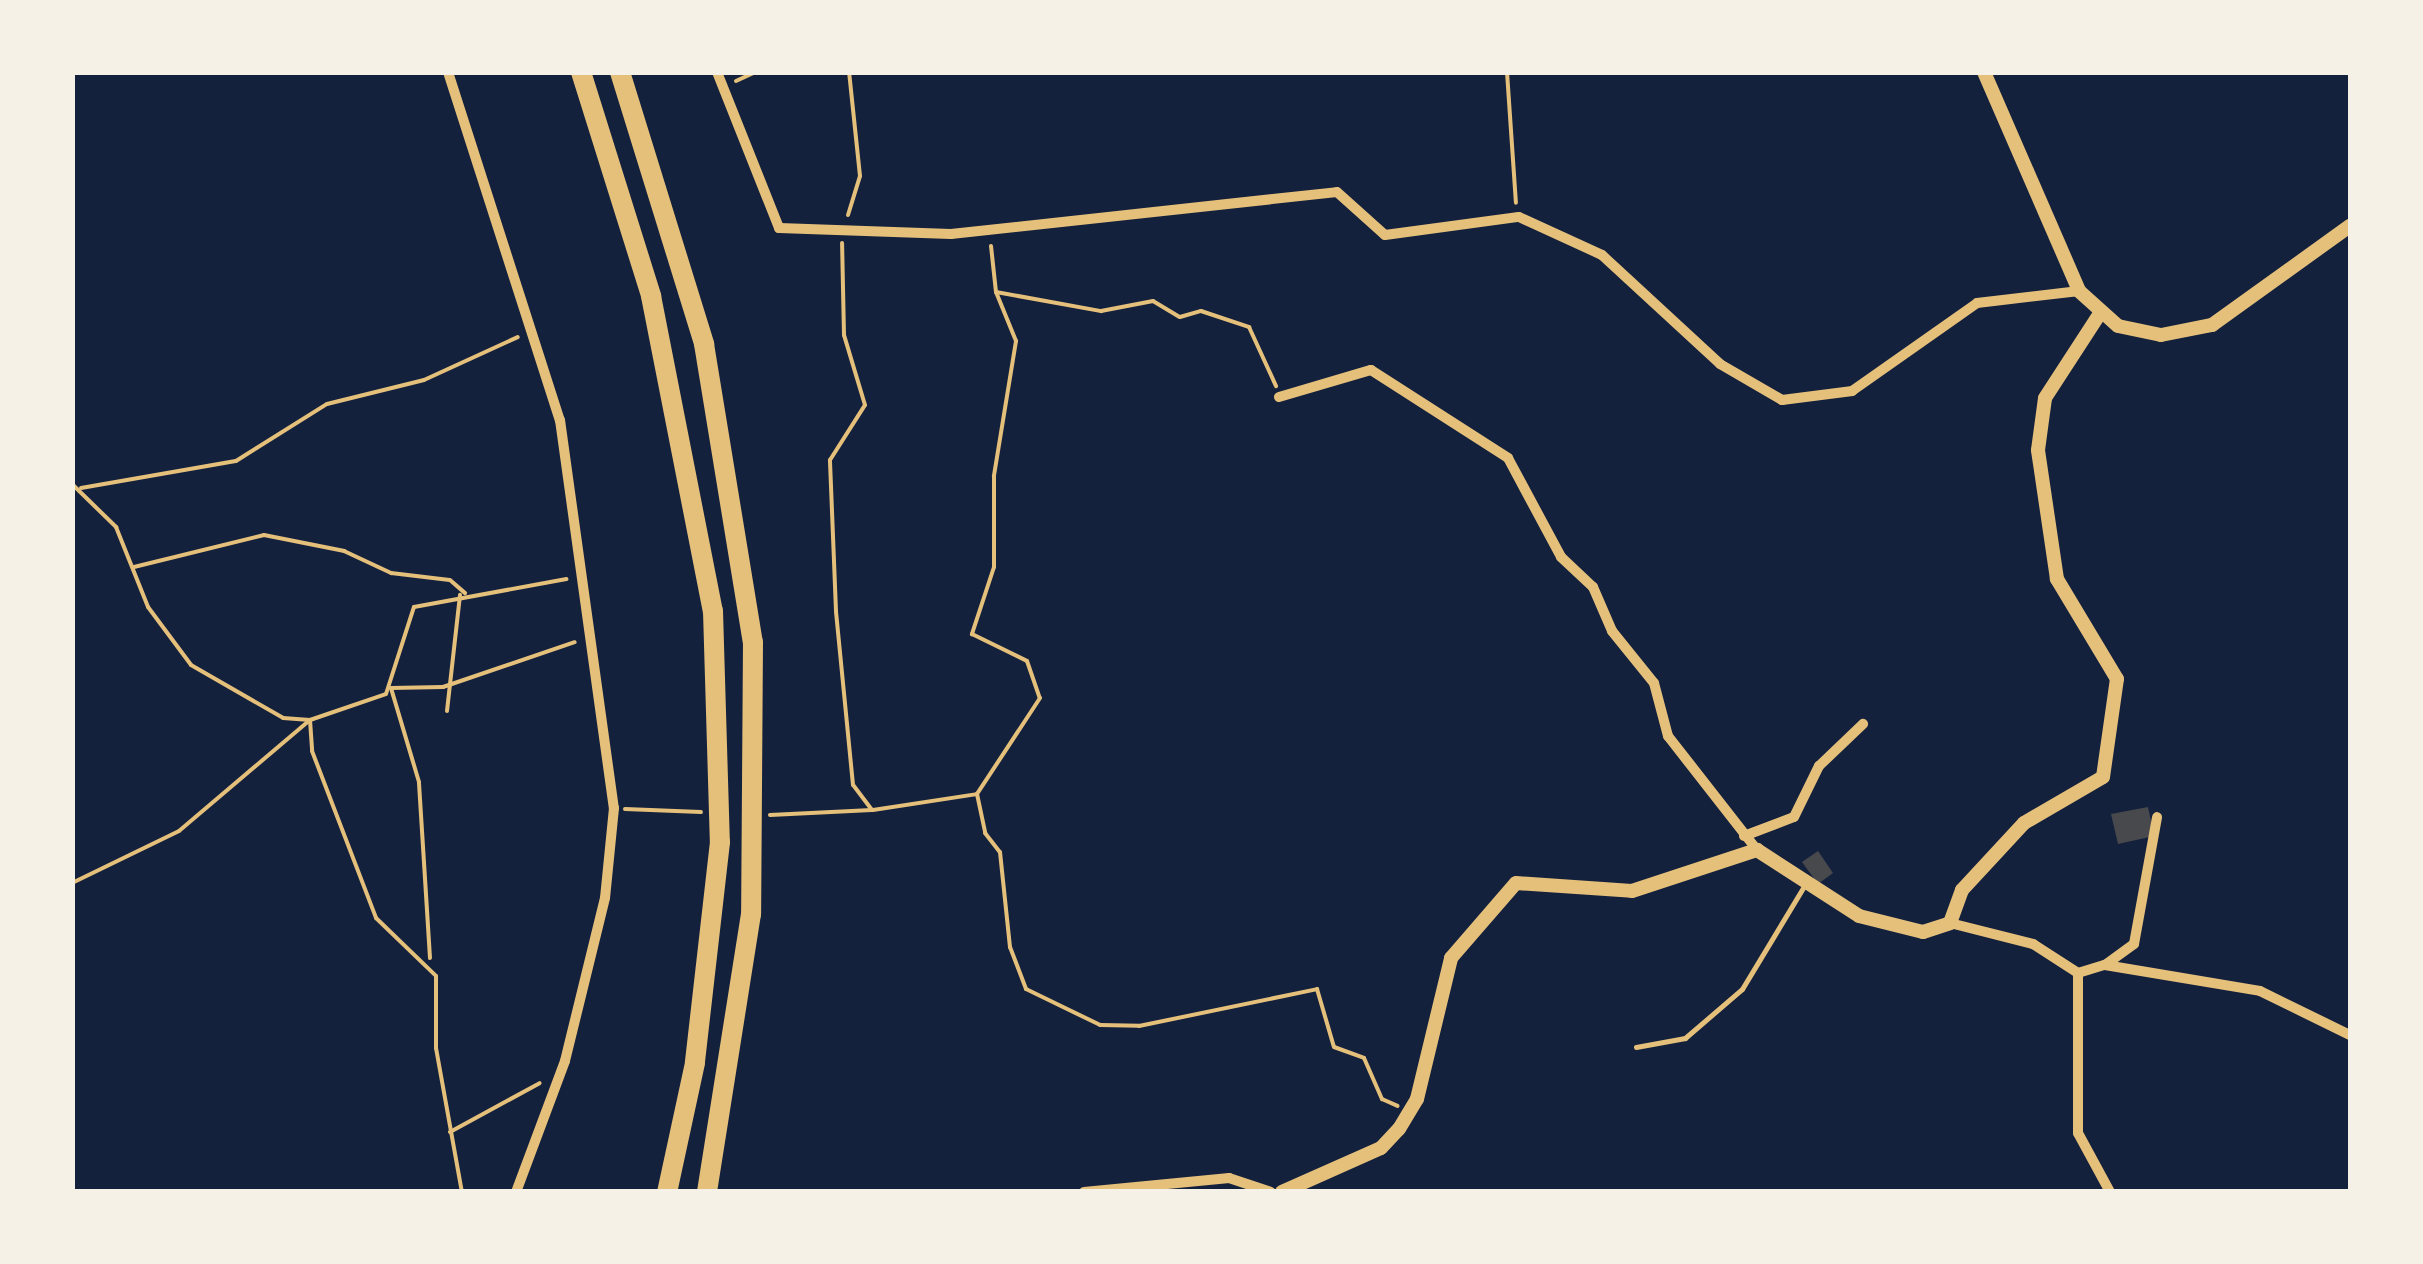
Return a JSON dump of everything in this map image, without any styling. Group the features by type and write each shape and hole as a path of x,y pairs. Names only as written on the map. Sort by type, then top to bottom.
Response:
{"highway":[{"path":"581,72 652,296 713,612 720,842 695,1063 667,1192"},
{"path":"620,72 711,375 753,642 751,914 707,1192"}],"street":[{"path":"448,72 536,331 560,420 614,808 605,898 560,1078 516,1192"},
{"path":"717,72 780,228 842,234 991,231 1337,192 1385,234 1520,217 1602,255 1720,364 1782,400 1852,391 1977,303 2079,291"},
{"path":"1984,72 2079,291 2099,315 2161,335 2212,325 2350,226"},
{"path":"1950,923 1991,854 2108,768 2117,679 2057,579 2038,450 2045,398 2099,315"},
{"path":"1280,397 1371,370 1508,458 1561,557 1592,587 1612,631 1654,682 1668,736 1744,836 1756,850 1894,930 1950,923 2032,944 2078,973 2105,965 2134,944 2158,817"},
{"path":"1744,836 1794,817 1819,766 1863,724"},
{"path":"1282,1192 1381,1148 1409,1112 1451,958 1516,883 1632,892 1756,850"},
{"path":"2105,965 2260,992 2350,1035"},
{"path":"2078,973 2078,1133 2110,1192"},
{"path":"1084,1192 1145,1179 1228,1178 1271,1192"}],"lane":[{"path":"1636,1046 1686,1038 1742,989 1808,880"}],"path":[{"path":"722,87 754,72"},
{"path":"850,72 860,176 842,234 844,334 866,405 830,460 836,611 853,785 872,810"},
{"path":"1507,72 1507,166 1520,217"},
{"path":"991,231 996,292 1016,342 994,476 994,567 972,634 1027,661 1040,698 977,794 984,833 1000,852 1010,947 1026,989 1100,1025 1140,1026 1317,989 1334,1047 1364,1058 1382,1099 1409,1112"},
{"path":"996,292 1101,311 1154,301 1180,317 1202,311 1249,327 1280,397"},
{"path":"79,488 236,460 327,404 407,386 536,331"},
{"path":"72,484 116,527 148,608 212,684 282,718 310,720"},
{"path":"134,567 264,535 344,551 390,574 450,580 463,594 447,711"},
{"path":"462,1192 450,1132 430,963 419,782 392,688 408,612 463,594 582,579"},
{"path":"72,883 179,831 310,720 392,688 452,684 591,637"},
{"path":"310,720 312,751 376,918 430,963"},
{"path":"827,817 977,794"},
{"path":"450,1132 560,1078"}],"building":[{"path":"2148,807 2154,836 2118,844 2111,814"},
{"path":"1818,851 1833,873 1818,884 1802,862"}]}
